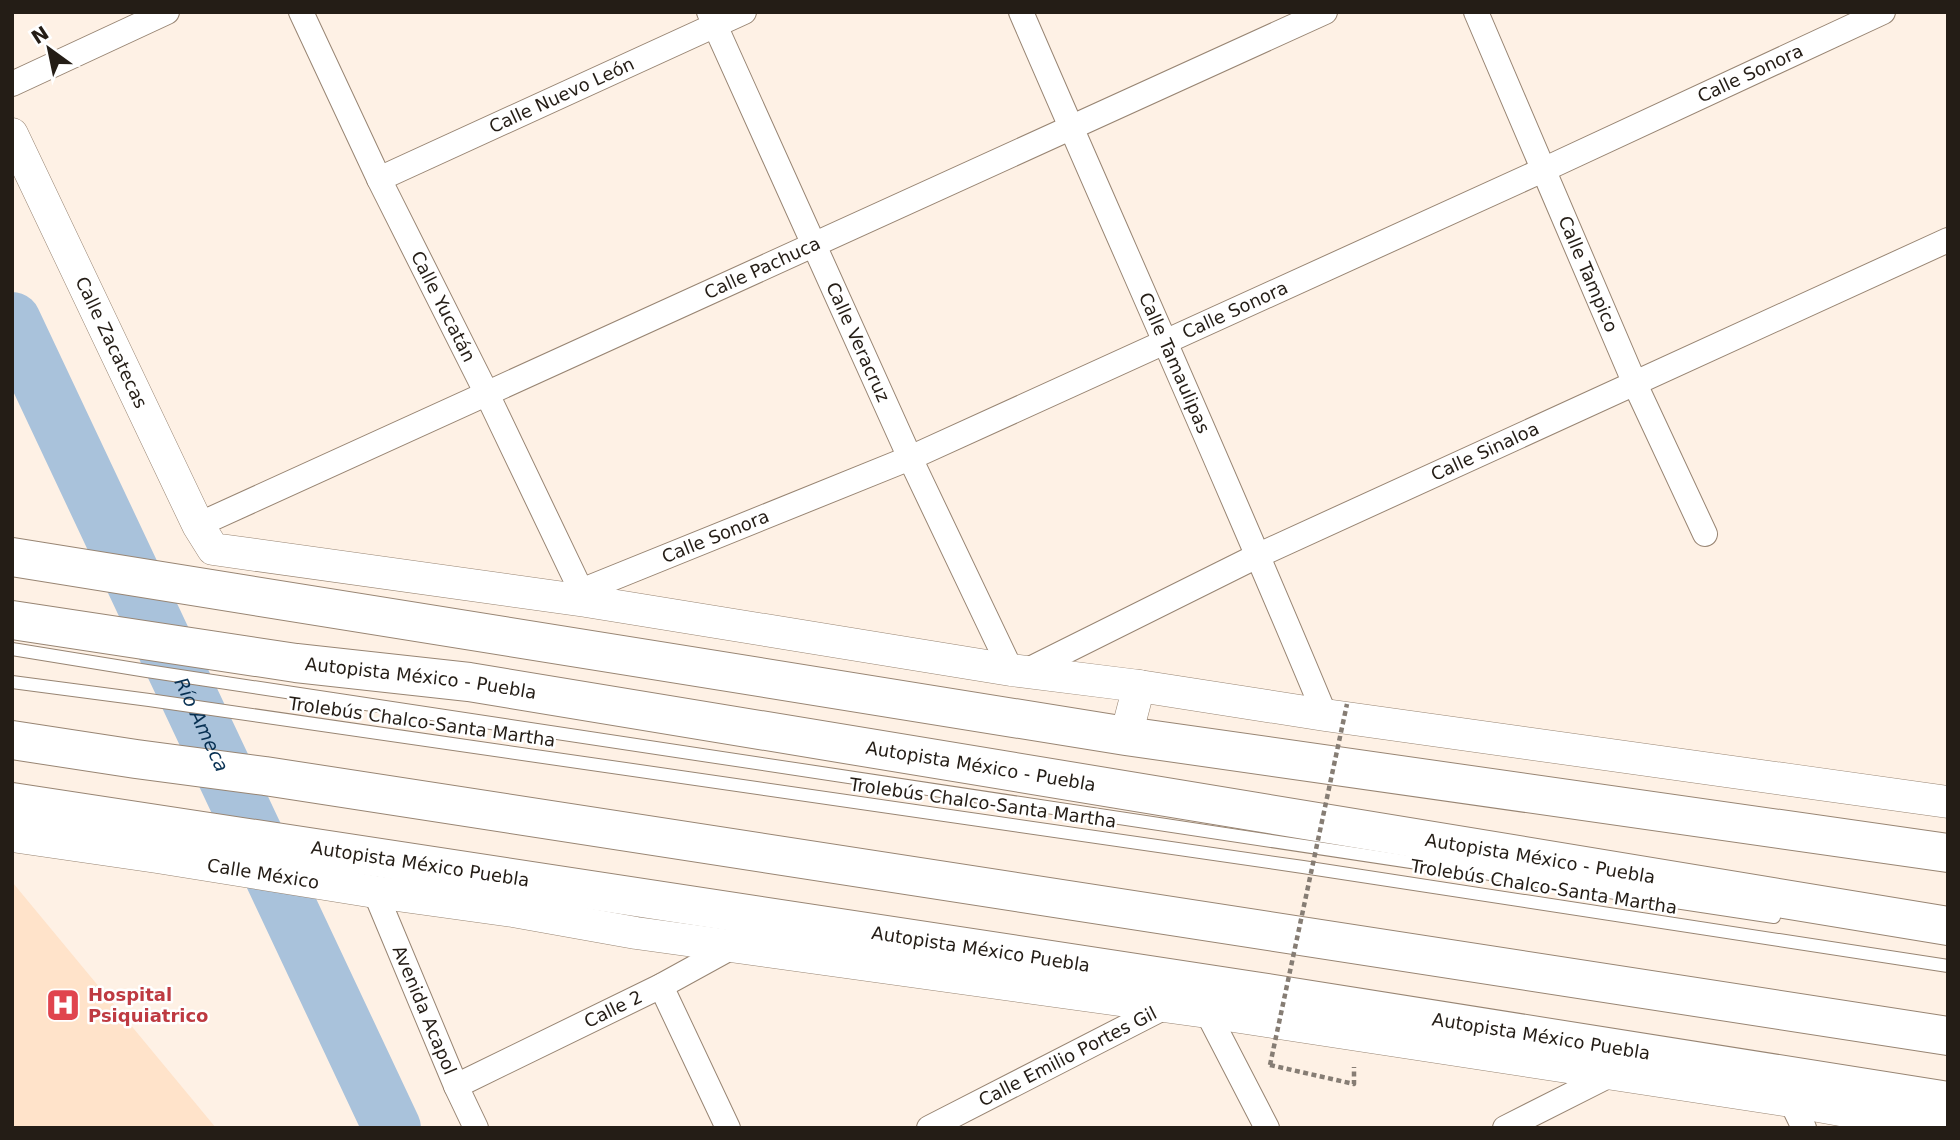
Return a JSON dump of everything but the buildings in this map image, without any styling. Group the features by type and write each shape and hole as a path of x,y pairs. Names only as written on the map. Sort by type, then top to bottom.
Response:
{"highway":[{"path":"21,558 1126,736 1948,853"},
{"name":"Autopista México - Puebla","path":"12,620 57,627 296,678 469,682 1948,926"},
{"path":"12,740 265,776 1948,1036"},
{"name":"Autopista México Puebla","path":"12,802 160,841 368,880 755,916 1948,1101"}],"street":[{"path":"12,84 167,12"},
{"name":"Calle Yucatán","path":"302,12 379,178 584,596"},
{"name":"Calle Nuevo León","path":"379,178 712,19 744,12"},
{"name":"Calle Tamaulipas","path":"1021,12 1259,555 1336,709"},
{"name":"Calle Pachuca","path":"206,537 486,394 1325,12"},
{"name":"Calle Tampico","path":"1476,12 1635,384 1705,534"},
{"name":"Calle Sonora","path":"584,596 910,458 1543,170 1882,12"},
{"name":"Calle Veracruz","path":"712,19 910,458 1017,671"},
{"name":"Calle Zacatecas","path":"12,134 206,537"},
{"name":"Calle Sinaloa","path":"1017,671 1259,555 1948,240"},
{"path":"206,537 584,596 1017,671 1336,709 1948,802"},
{"path":"1126,736 1139,686"},
{"path":"12,836 160,841"},
{"name":"Autopista México Puebla","path":"368,880 513,911 636,933 1167,1006 1612,1074 1798,1114 1940,1128"},
{"name":"Avenida Acapol","path":"368,880 476,1128"},
{"name":"Calle 2","path":"456,1086 661,986 732,947 755,916"},
{"path":"661,986 729,1128"},
{"name":"Calle Emilio Portes Gil","path":"929,1128 1167,1006"},
{"path":"1207,1012 1267,1128"},
{"path":"1504,1128 1612,1074"}],"lane":[{"path":"12,649 147,671 296,678 1782,918"},
{"name":"Trolebús Chalco-Santa Martha","path":"12,682 1303,867 1948,966"}],"path":[{"path":"1336,709 1270,1065 1354,1084"}],"shaded area":[{"name":"Hospital Psiquiatrico","path":"13,883 216,1128 12,1128"}],"waterway":[{"name":"Río Ameca","path":"12,321 392,1128"}],"place":[{"name":"Hospital Psiquiatrico","path":"63,1005"}]}
